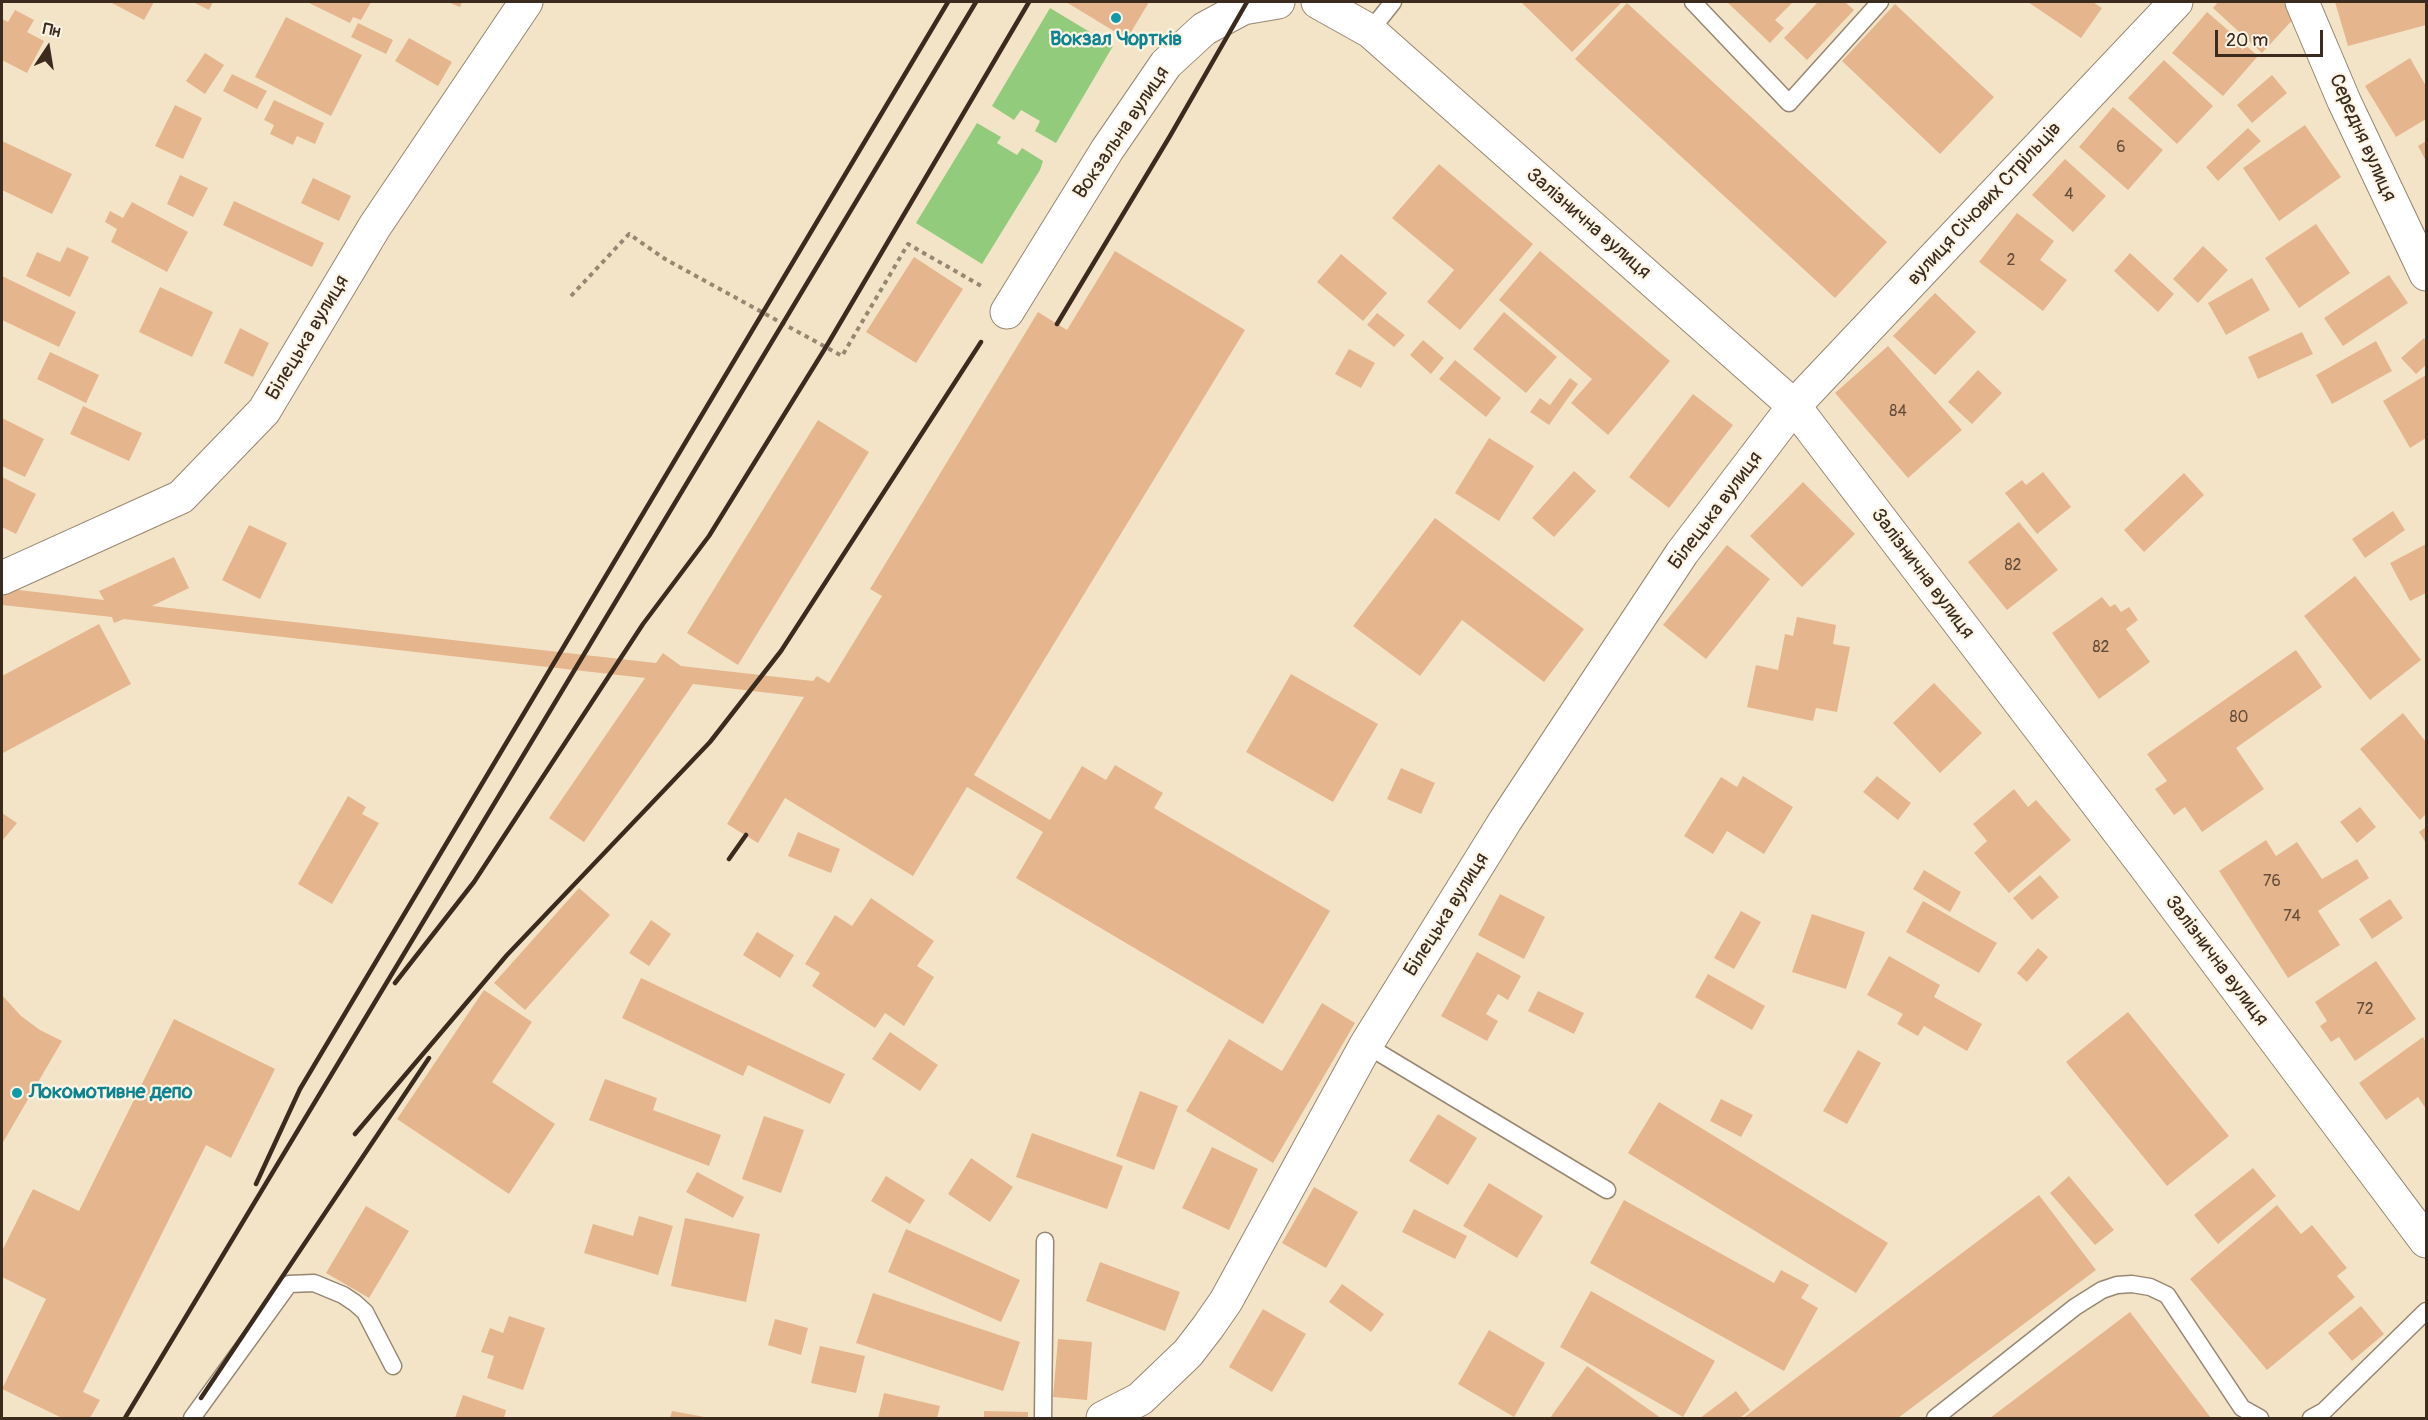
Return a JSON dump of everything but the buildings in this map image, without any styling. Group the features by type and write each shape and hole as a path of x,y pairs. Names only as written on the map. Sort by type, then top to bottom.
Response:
{"street":[{"name":"Білецька вулиця","path":"2,578 181,497 264,411 375,226 526,2"},
{"name":"Вокзальна вулиця","path":"1010,308 1107,150 1166,64 1204,29 1243,8 1278,2"},
{"name":"Залізнична вулиця","path":"1318,2 1370,31 1794,406 2145,866 2427,1241"},
{"name":"вулиця Січових Стрільців","path":"1794,406 2176,2"},
{"name":"Середня вулиця","path":"2301,2 2354,122 2427,273"},
{"name":"Білецька вулиця","path":"1103,1419 1140,1399 1165,1377 1208,1327 1226,1301 1366,1045 1505,821 1676,563 1794,406"}],"lane":[{"path":"1370,31 1392,2"},
{"path":"1692,2 1789,103 1880,2"},
{"path":"1366,1045 1607,1190"},
{"path":"1043,1419 1045,1241"},
{"path":"192,1419 289,1284 314,1283 344,1295 355,1303 365,1312 393,1366"},
{"path":"1935,1419 2075,1307 2102,1290 2117,1285 2132,1284 2150,1287 2167,1295 2242,1408 2260,1419"},
{"path":"2310,1419 2324,1411 2427,1311"}],"path":[{"path":"572,296 629,234 664,260 842,356 908,244 1010,308"}],"green space":[{"path":"1050,8 1113,46 1056,143 1035,131 1040,121 1021,110 1014,120 992,106"},
{"path":"977,123 1001,137 997,143 1017,155 1022,148 1043,161 1040,170 982,264 916,223"}],"railway":[{"path":"256,1184 300,1089 948,2"},
{"path":"125,1418 976,2"},
{"path":"395,983 474,882 643,624 709,536 826,347 1029,2"},
{"path":"1057,324 1247,2"},
{"path":"355,1134 507,955 710,742 781,651 981,342"},
{"path":"729,859 746,835"},
{"path":"201,1398 429,1058"}],"place":[{"name":"Вокзал Чортків","path":"1116,18"},
{"name":"Локомотивне депо","path":"17,1093"}]}
